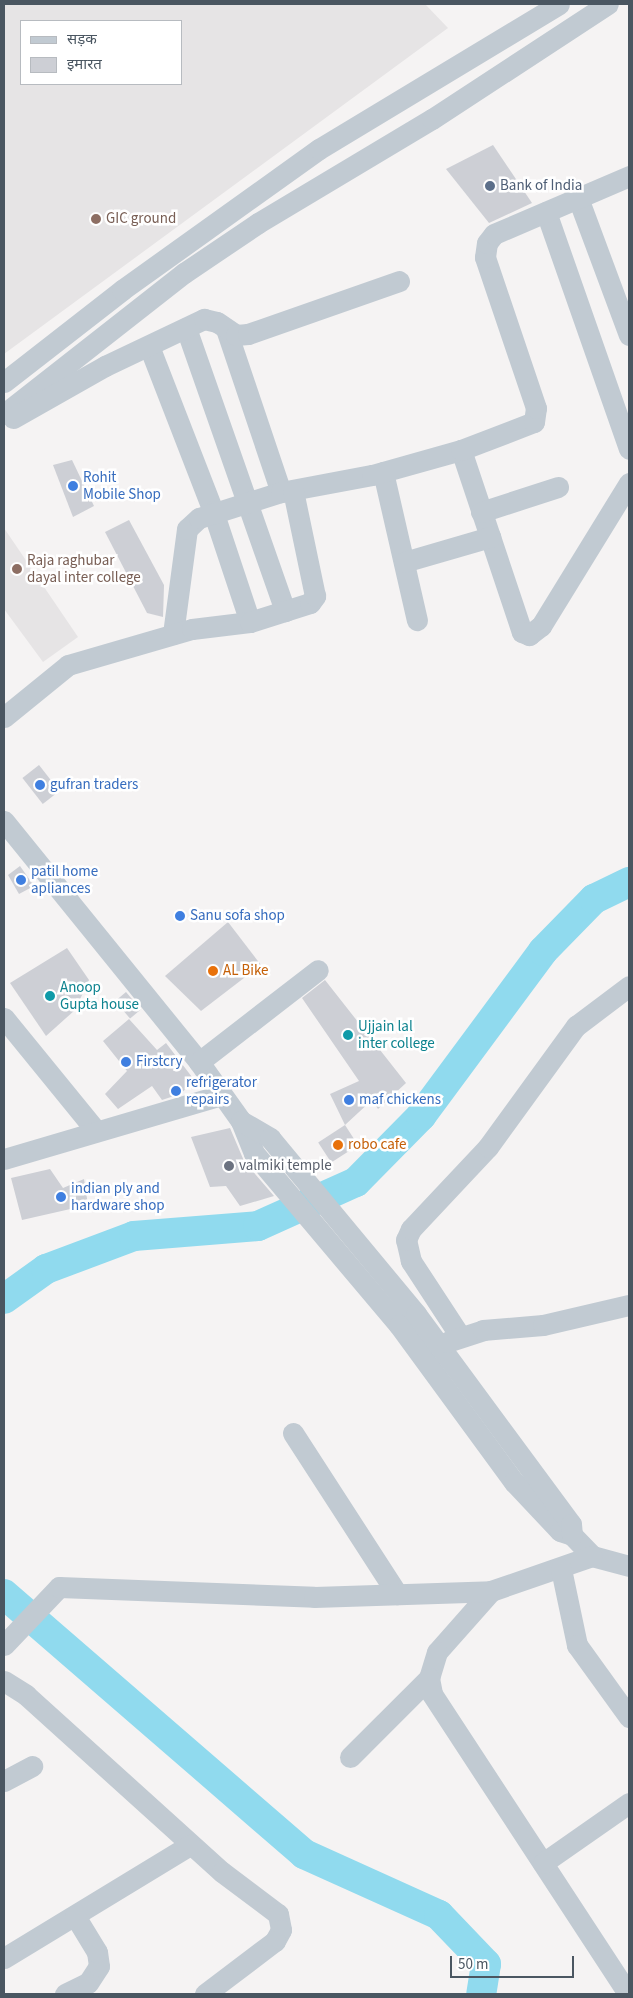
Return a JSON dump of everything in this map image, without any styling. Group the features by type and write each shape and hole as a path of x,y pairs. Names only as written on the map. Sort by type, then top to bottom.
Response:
{"street":[{"path":"4,382 122,290 319,149 559,4"},
{"path":"4,414 184,274 258,223 432,119 608,4"},
{"path":"173,634 187,529 214,511 287,491 383,472 461,450 528,427 537,416 485,257 494,234 629,176"},
{"path":"578,198 629,335"},
{"path":"546,212 629,450"},
{"path":"227,332 248,334 399,281"},
{"path":"4,422 148,346 186,328 212,319 227,332 287,491 315,596 310,603 250,622 173,634 68,665 4,717"},
{"path":"186,328 285,611"},
{"path":"148,346 214,511 250,622"},
{"path":"461,450 522,632 535,633 629,483"},
{"path":"383,472 417,620"},
{"path":"481,512 558,487"},
{"path":"404,562 490,537"},
{"path":"4,821 199,1062 241,1121 254,1152 407,1319 438,1347 571,1524 572,1535"},
{"path":"199,1062 318,970"},
{"path":"460,1336 410,1262 406,1240 411,1229 488,1147 576,1026 629,986"},
{"path":"4,1018 96,1131"},
{"path":"4,1159 222,1095"},
{"path":"241,1121 270,1138 407,1319 514,1482 560,1531 572,1535 592,1556 629,1566"},
{"path":"438,1347 460,1336 543,1325 629,1306"},
{"path":"293,1433 397,1594"},
{"path":"4,1645 59,1587 314,1597 491,1591 561,1569 592,1556"},
{"path":"561,1569 577,1645 629,1717"},
{"path":"491,1591 436,1652 429,1678 432,1694 628,1994"},
{"path":"350,1757 429,1678"},
{"path":"4,1681 26,1695 190,1845 263,1902 282,1923 269,1947 205,1994"},
{"path":"4,1781 32,1766"},
{"path":"543,1863 629,1803"},
{"path":"4,1958 190,1845"},
{"path":"65,1994 88,1983 99,1966 97,1952 75,1916"}],"shaded area":[{"name":"GIC ground","path":"4,4 425,4 448,28 4,354"},
{"name":"Raja raghubar dayal inter college","path":"4,528 78,637 43,662 4,609"}],"building":[{"name":"Bank of India","path":"493,145 532,203 489,223 446,169"},
{"name":"Rohit Mobile Shop","path":"72,460 94,506 73,517 53,465"},
{"path":"129,520 164,585 163,617 147,613 105,532"},
{"name":"gufran traders","path":"39,765 59,791 43,804 22,778"},
{"name":"patil home apliances","path":"20,866 34,886 19,894 8,875"},
{"name":"AL Bike","path":"228,922 261,965 201,1011 165,976"},
{"name":"Anoop Gupta house","path":"67,948 89,980 75,1010 46,1036 10,983"},
{"name":"Ujjain lal inter college","path":"325,980 406,1083 378,1109 372,1100 345,1125 330,1094 359,1081 302,998"},
{"path":"126,992 141,1010 130,1019 115,1001"},
{"path":"129,1019 157,1050 166,1043 195,1081 180,1094 162,1100 152,1086 118,1109 105,1094 127,1071 103,1041"},
{"name":"robo cafe","path":"345,1125 358,1145 331,1163 318,1142"},
{"name":"valmiki temple","path":"230,1128 244,1161 274,1196 240,1206 226,1186 210,1187 191,1137"},
{"name":"indian ply and hardware shop","path":"50,1169 63,1188 84,1179 88,1205 22,1220 11,1178"}],"waterway":[{"path":"4,1299 46,1269 134,1236 258,1226 356,1182 421,1116 543,951 594,899 629,882"},
{"path":"4,1594 304,1854 439,1915 486,1964 481,1994"}],"place":[{"name":"Bank of India","path":"490,186"},
{"name":"GIC ground","path":"96,219"},
{"name":"Rohit Mobile Shop","path":"73,486"},
{"name":"Raja raghubar dayal inter college","path":"17,569"},
{"name":"gufran traders","path":"40,785"},
{"name":"patil home apliances","path":"21,880"},
{"name":"Sanu sofa shop","path":"180,916"},
{"name":"AL Bike","path":"213,971"},
{"name":"Anoop Gupta house","path":"50,996"},
{"name":"Ujjain lal inter college","path":"348,1035"},
{"name":"Firstcry","path":"126,1062"},
{"name":"refrigerator repairs","path":"176,1091"},
{"name":"maf chickens","path":"349,1100"},
{"name":"robo cafe","path":"338,1145"},
{"name":"valmiki temple","path":"229,1166"},
{"name":"indian ply and hardware shop","path":"61,1197"}]}
